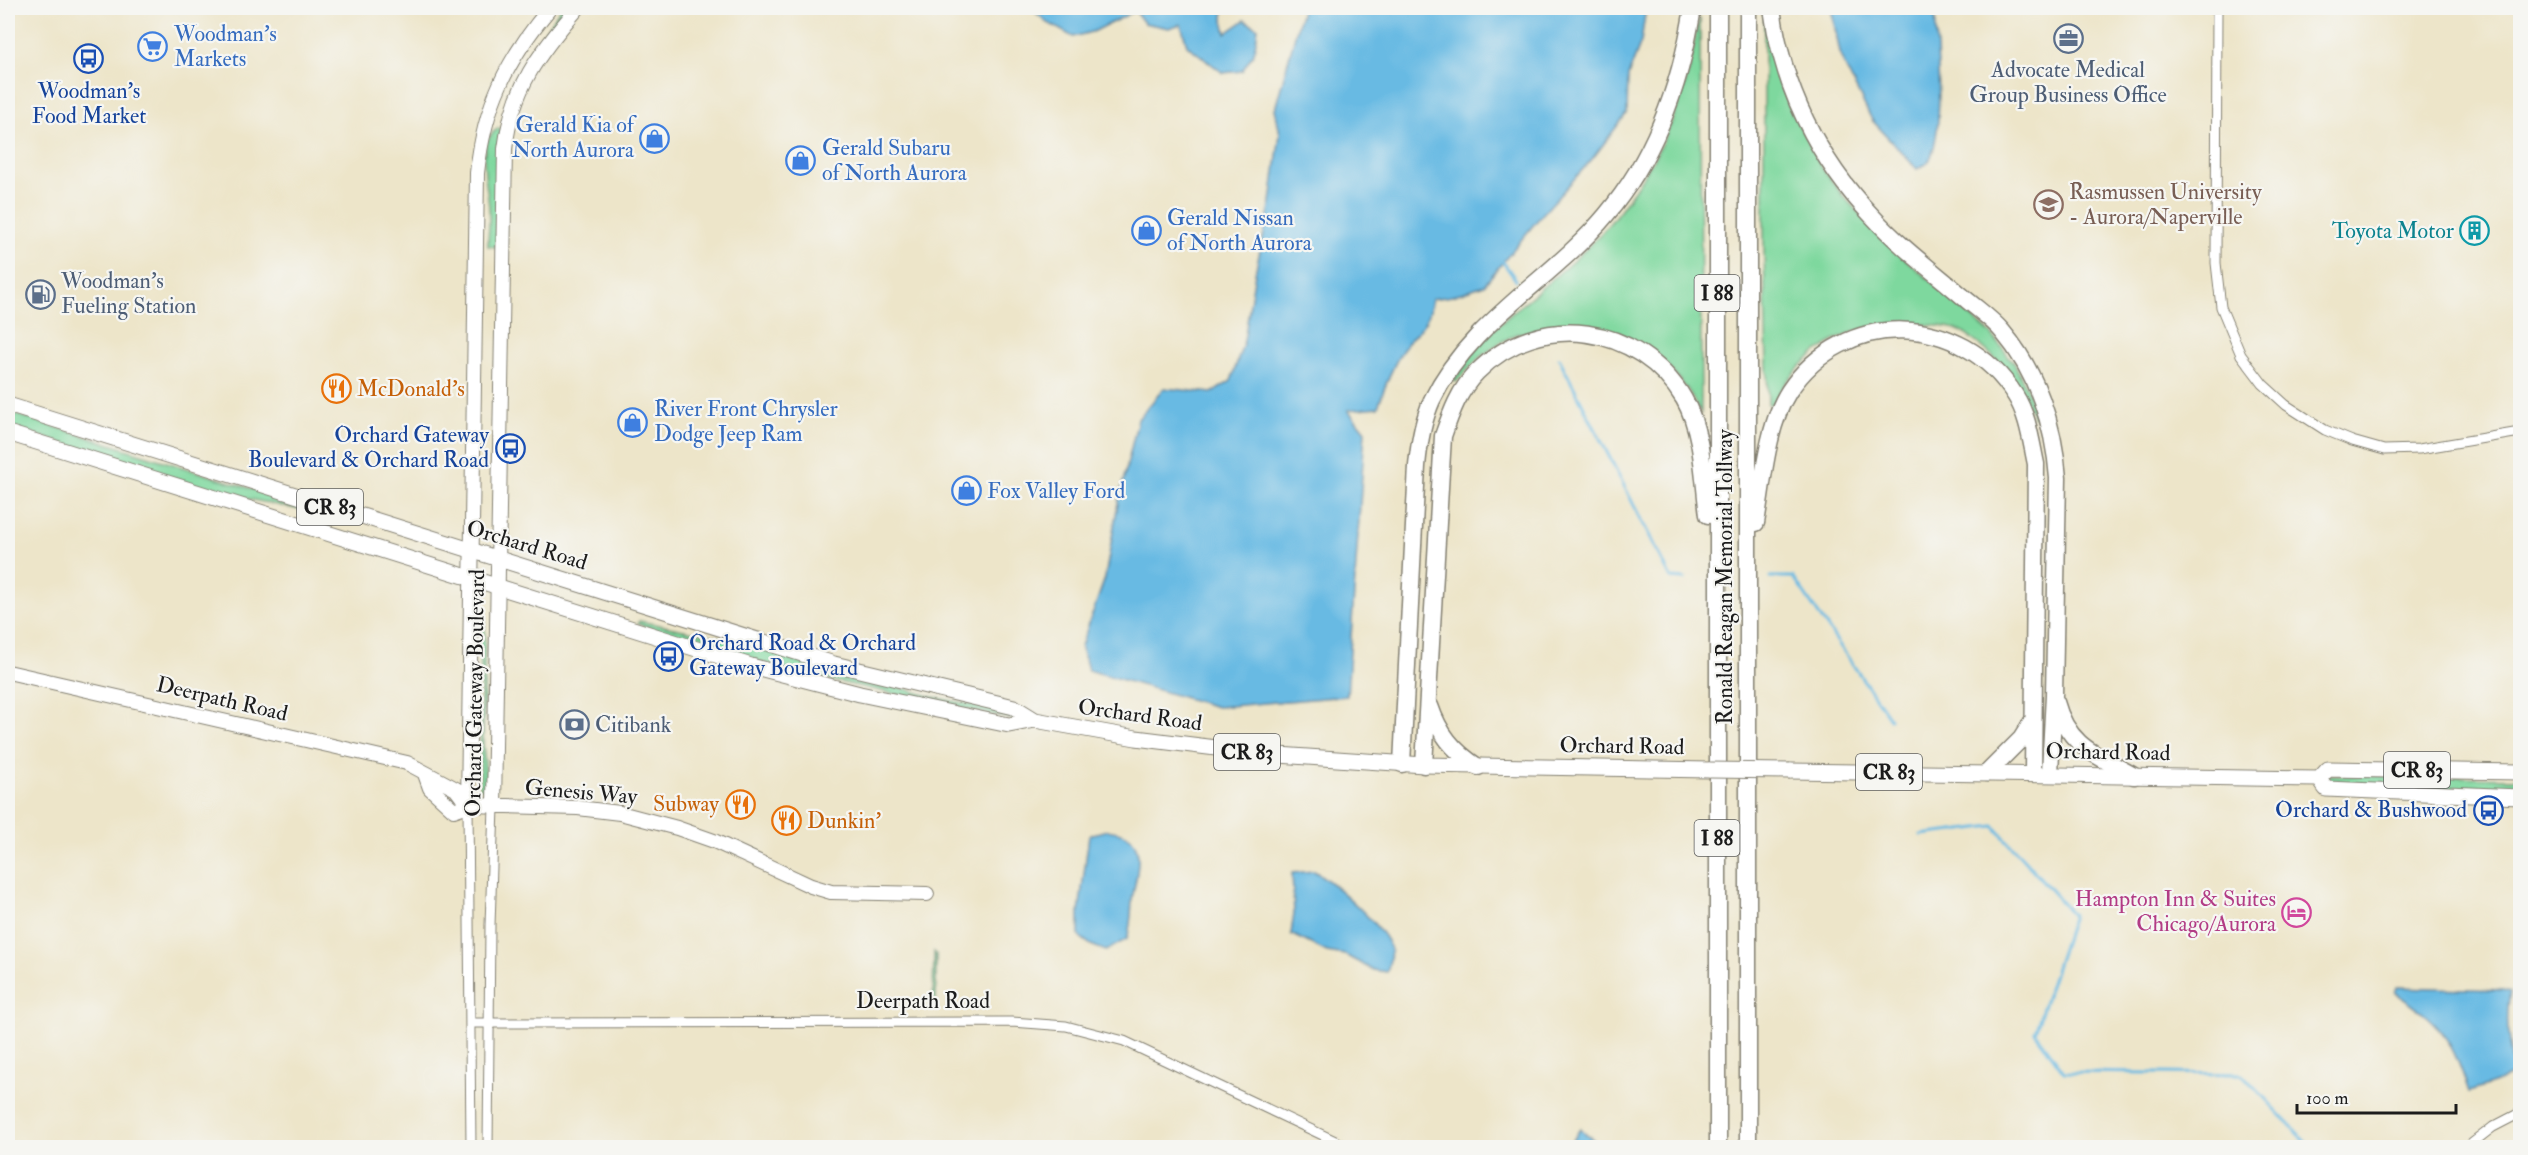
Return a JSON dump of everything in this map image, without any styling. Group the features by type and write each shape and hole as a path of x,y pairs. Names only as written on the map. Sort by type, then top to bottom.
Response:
{"highway":[{"path":"1402,764 1417,466 1424,423 1431,401 1453,364 1473,340 1589,234 1621,195 1645,158 1671,100 1680,72 1693,8"},
{"name":"Ronald Reagan Memorial Tollway","path":"1718,8 1718,1148"},
{"name":"Ronald Reagan Memorial Tollway","path":"1748,8 1748,1148"},
{"path":"1772,8 1778,43 1801,112 1852,194 1874,219 2001,330 2030,371 2039,392 2054,445 2058,478 2054,695 2042,773"},
{"path":"1748,562 1779,411 1788,393 1807,370 1836,346 1869,334 1904,329 1919,330 1962,345 1990,365 2016,396 2025,416 2036,464 2034,719 2042,773"},
{"path":"1424,765 1443,436 1452,409 1464,388 1493,359 1525,342 1558,333 1576,332 1610,338 1645,356 1673,382 1686,402 1694,425 1717,578"},
{"path":"2054,695 2059,715 2072,737 2084,748 2134,776"},
{"path":"1428,699 1441,733 1464,758 1478,766"},
{"path":"1988,773 2021,739 2034,719"}],"main road":[{"name":"Orchard Road","path":"8,405 834,664 1014,707 1035,720 1093,732 1210,748 1424,765 2319,779 2328,769 2520,772"},
{"name":"Orchard Road","path":"8,434 751,666 860,694 1009,725 1035,720"},
{"name":"Orchard Road","path":"2319,779 2326,789 2520,797"}],"street":[{"name":"Orchard Gateway Boulevard","path":"471,1148 468,804 479,154 486,120 503,75 518,48 550,8"},
{"name":"Orchard Gateway Boulevard","path":"488,1148 504,167 507,133 517,96 530,69 578,8"},
{"path":"2217,8 2216,263 2221,307 2241,355 2263,384 2286,405 2325,430 2384,450 2419,449 2520,432"},
{"name":"Deerpath Road","path":"8,672 407,763 425,774 441,779 456,789 468,804"},
{"name":"Genesis Way","path":"468,804 494,807 578,808 620,813 714,840 811,886 831,892 927,894"},
{"name":"Deerpath Road","path":"470,1023 1012,1022 1066,1026 1124,1041 1350,1148"},
{"path":"2466,1148 2493,1127 2520,1113"}],"green space":[{"path":"561,8 569,8 526,62 512,86 528,56"},
{"path":"1700,18 1701,413 1688,390 1664,362 1633,340 1611,331 1519,333 1480,357 1456,382 1453,380 1487,336 1592,243 1633,192 1671,125 1678,107 1690,66"},
{"path":"1764,19 1789,107 1822,168 1843,196 1887,243 1991,334 2014,363 2037,417 2034,418 2023,395 1993,356 1958,330 1922,324 1898,323 1876,326 1834,341 1799,368 1784,385 1772,405 1768,404 1764,251"},
{"path":"499,128 501,130 498,152 496,247 488,246 489,213 484,165 487,143 491,135"},
{"path":"8,412 325,512 324,515 216,492 8,426"},
{"path":"485,613 483,744 487,786 485,790 480,788 481,670 478,620 479,616"},
{"path":"639,621 738,641 933,697 1019,714 1018,720 835,681 751,660 638,624"},
{"path":"2325,775 2520,778 2520,792 2324,782"},
{"path":"934,952 936,954 936,1002 933,1000"}],"water":[{"path":"1035,8 1191,8 1195,10 1224,8 1223,19 1226,33 1245,20 1258,28 1254,53 1242,71 1223,73 1187,45 1181,24 1169,28 1144,23 1135,11 1095,31 1073,37 1048,23 1034,11"},
{"path":"1301,8 1646,8 1641,42 1628,76 1627,113 1593,158 1484,285 1452,296 1432,299 1425,322 1407,343 1394,365 1378,407 1348,410 1365,431 1347,696 1217,707 1088,670 1081,646 1105,578 1118,503 1138,419 1164,388 1212,393 1231,381 1244,341 1255,273 1271,202 1280,134 1275,109"},
{"path":"1831,8 1935,8 1939,84 1938,124 1931,157 1923,166 1917,169 1872,120 1841,58"},
{"path":"1107,830 1119,832 1133,841 1138,856 1138,865 1127,939 1106,951 1091,945 1079,936 1079,912 1089,835"},
{"path":"1314,871 1345,895 1368,917 1386,939 1390,948 1387,972 1373,970 1345,955 1327,952 1291,934 1294,913 1292,873"},
{"path":"2397,987 2510,992 2508,1033 2514,1073 2496,1083 2469,1092 2456,1058 2443,1034 2424,1014 2395,993"},
{"path":"1580,1129 1602,1147 1569,1147"}],"waterway":[{"path":"1503,262 1516,280"},
{"path":"1559,358 1671,578 1684,579"},
{"path":"1770,577 1793,577 1890,719"},
{"path":"1921,835 1994,826 2073,915 2035,1032 2064,1072 2242,1074 2312,1148"}],"place":[{"name":"Advocate Medical Group Business Office","path":"2068,38"},
{"name":"Woodman's Markets","path":"153,47"},
{"name":"Woodman's Food Market","path":"89,59"},
{"name":"Gerald Kia of North Aurora","path":"655,138"},
{"name":"Gerald Subaru of North Aurora","path":"801,161"},
{"name":"Rasmussen University - Aurora/Naperville","path":"2048,205"},
{"name":"Gerald Nissan of North Aurora","path":"1146,231"},
{"name":"Toyota Motor","path":"2475,231"},
{"name":"Woodman's Fueling Station","path":"40,294"},
{"name":"McDonald's","path":"336,389"},
{"name":"River Front Chrysler Dodge Jeep Ram","path":"633,422"},
{"name":"Orchard Gateway Boulevard & Orchard Road","path":"510,448"},
{"name":"Fox Valley Ford","path":"966,491"},
{"name":"Orchard Road & Orchard Gateway Boulevard","path":"668,656"},
{"name":"Citibank","path":"574,725"},
{"name":"Subway","path":"740,804"},
{"name":"Orchard & Bushwood","path":"2488,810"},
{"name":"Dunkin'","path":"786,821"},
{"name":"Hampton Inn & Suites Chicago/Aurora","path":"2297,912"}]}
